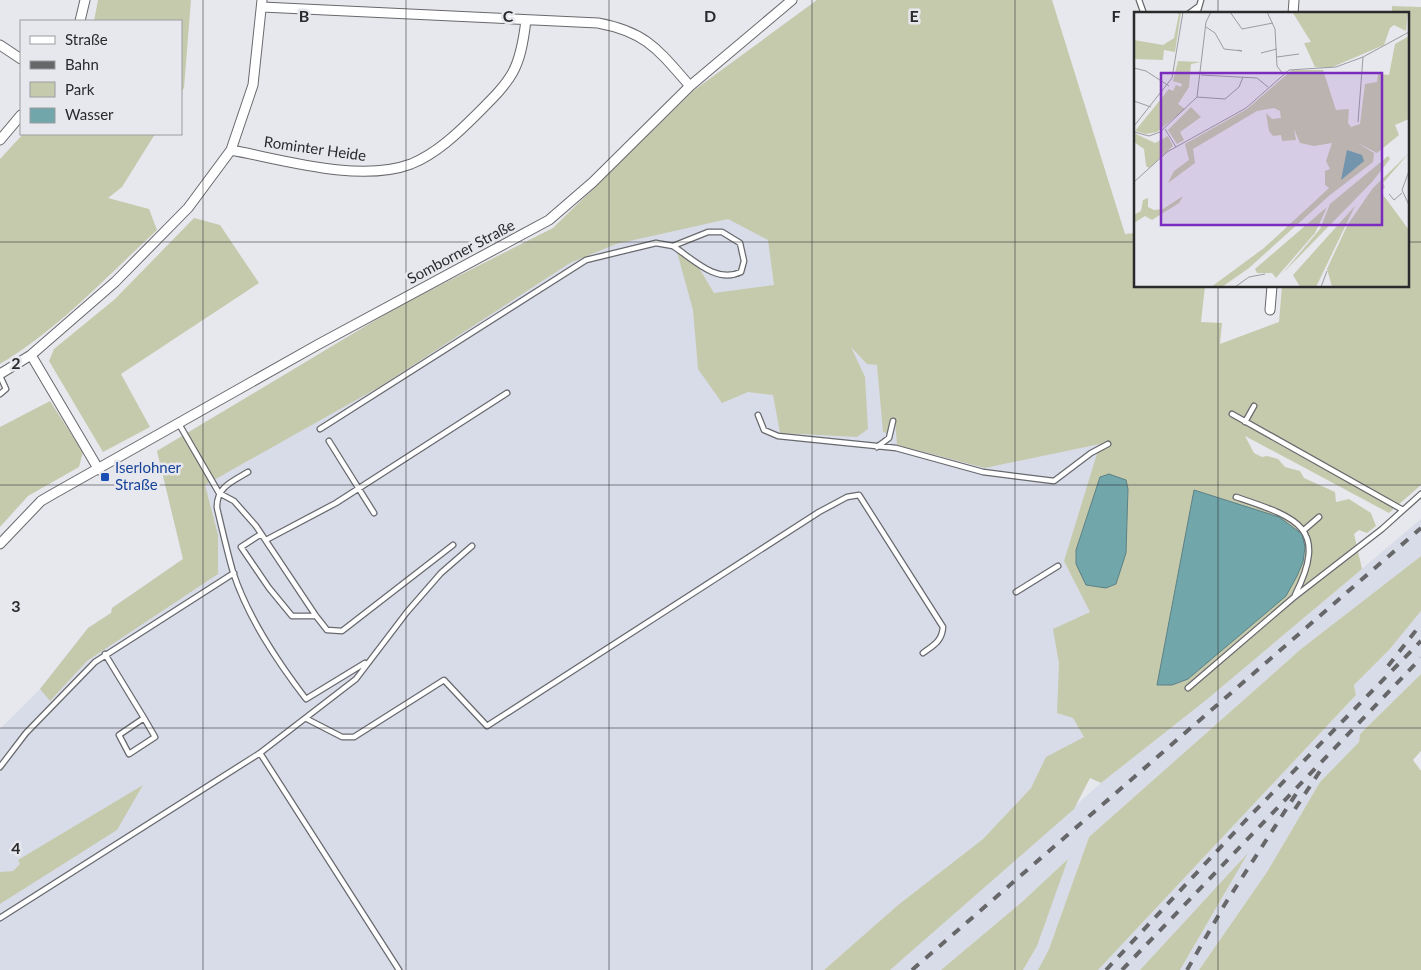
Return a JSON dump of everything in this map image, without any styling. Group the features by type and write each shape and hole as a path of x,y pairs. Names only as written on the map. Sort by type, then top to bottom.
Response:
{"street":[{"path":"80,20 85,0"},
{"name":"Somborner Straße","path":"0,544 41,501 99,470 319,344 549,220 593,182 690,86 787,1"},
{"path":"0,375 30,355 115,282 199,195 231,150 253,85 262,4 598,23 634,32 653,44 690,86"},
{"name":"Rominter Heide","path":"231,150 345,170 370,172 391,170 411,164 430,155 444,144 504,87 514,73 519,58 526,20"},
{"path":"0,45 20,58"},
{"path":"0,140 20,116"},
{"path":"1270,310 1272,288"},
{"path":"30,355 99,470"}],"lane":[{"path":"1198,12 1201,0"},
{"path":"1191,12 1199,6"},
{"path":"320,429 586,260 656,243 674,246 711,272 724,276 741,272 744,260 740,243 722,232 708,232 674,246"},
{"path":"0,375 6,389 0,394"},
{"path":"266,540 359,488 507,393"},
{"path":"1245,422 1254,406"},
{"path":"1232,414 1403,510"},
{"path":"758,415 764,430 778,436 896,448 940,458 983,472 1054,481 1091,453 1108,444"},
{"path":"877,447 889,438 893,421"},
{"path":"179,424 219,493 234,501 266,540 327,630 342,631 453,545"},
{"path":"329,441 374,512"},
{"path":"248,472 219,493 217,508 234,573 268,643 282,667 306,699 368,661"},
{"path":"1188,688 1293,598 1421,494"},
{"path":"307,719 342,736 354,737 444,680 487,726 819,512 847,498 859,495 943,627 942,635 937,643 923,652"},
{"path":"1236,497 1280,511 1304,530 1310,546 1309,562 1293,598"},
{"path":"1304,530 1319,517"},
{"path":"261,534 241,547 269,588 292,616 316,616"},
{"path":"0,918 260,753 307,719 356,679 368,661 441,573 472,546"},
{"path":"1016,592 1058,566"},
{"path":"0,767 26,733 94,662 234,573"},
{"path":"105,654 144,718 155,737 129,754 119,735 144,718"},
{"path":"260,753 399,970"}],"shaded area":[{"path":"817,0 1134,285 1159,734 1056,768 1031,788 983,839 898,905 824,970 0,970 0,729 40,689 88,628 111,613 112,608 183,559 157,451 399,306 553,228 693,91"},
{"path":"1421,519 1421,556 1301,649 1089,837 1049,949 1038,970 1023,970 1037,946 1067,860 1023,901 941,970 890,970 1101,783 1205,701"},
{"path":"1421,611 1421,674 1360,734 1359,742 1320,782 1267,872 1199,970 1180,970 1246,856 1140,970 1098,970 1356,695 1354,685 1389,650"}],"green space":[{"path":"98,0 191,0 184,88 182,91 182,20 94,20"},
{"path":"817,0 1052,0 1125,234 1134,233 1134,288 1205,288 1201,322 1222,323 1220,344 1279,322 1282,288 1408,288 1408,12 1392,12 1392,6 1421,7 1421,485 1389,513 1245,436 1254,453 1262,457 1267,456 1278,459 1285,467 1300,471 1304,478 1335,492 1336,502 1349,499 1371,513 1376,526 1367,533 1359,530 1354,534 1362,569 1205,701 1101,783 1090,778 1074,809 890,970 824,970 898,905 983,839 1031,788 1046,757 1084,737 1073,718 1057,713 1059,664 1053,629 1090,612 1064,561 1100,444 985,468 897,445 895,420 887,433 883,432 877,365 867,364 851,347 865,377 868,429 857,437 780,433 773,395 748,392 722,403 698,369 693,310 677,252 699,268 714,293 774,285 768,240 728,219 616,244 570,263 381,386 205,485 218,535 218,574 87,661 50,701 40,689 88,628 111,613 112,608 183,559 157,451 399,306 553,228 693,91"},
{"path":"22,135 154,135 122,187 108,198 149,209 157,230 62,318 22,350 0,364 0,159"},
{"path":"194,218 220,225 259,283 121,374 150,427 103,452 49,361 54,349 115,299"},
{"path":"50,401 83,452 79,467 28,496 0,527 0,427"},
{"path":"1421,556 1421,611 1389,650 1354,685 1356,695 1098,970 1038,970 1049,949 1089,837 1301,649"},
{"path":"1421,674 1421,751 1413,760 1421,771 1421,970 1199,970 1267,872 1320,782 1359,742 1360,734"},
{"path":"143,785 117,830 0,904 0,872 13,871 20,864 18,860"},
{"path":"1248,853 1180,970 1140,970"},
{"path":"1068,859 1037,946 1023,970 941,970 1023,901"}],"water":[{"path":"1109,474 1126,480 1128,489 1126,553 1116,584 1106,588 1086,585 1076,564 1076,550 1100,477"},
{"path":"1194,490 1279,517 1302,534 1305,547 1303,562 1286,596 1188,679 1172,685 1157,685"}],"railway":[{"path":"912,970 1421,528"},
{"path":"1388,666 1421,624"},
{"path":"1106,970 1246,820 1421,641"},
{"path":"1122,970 1421,658"},
{"path":"1295,809 1324,765"},
{"path":"1187,970 1225,904 1296,794"}],"place":[{"name":"Iserlohner Straße","path":"105,477"}]}
